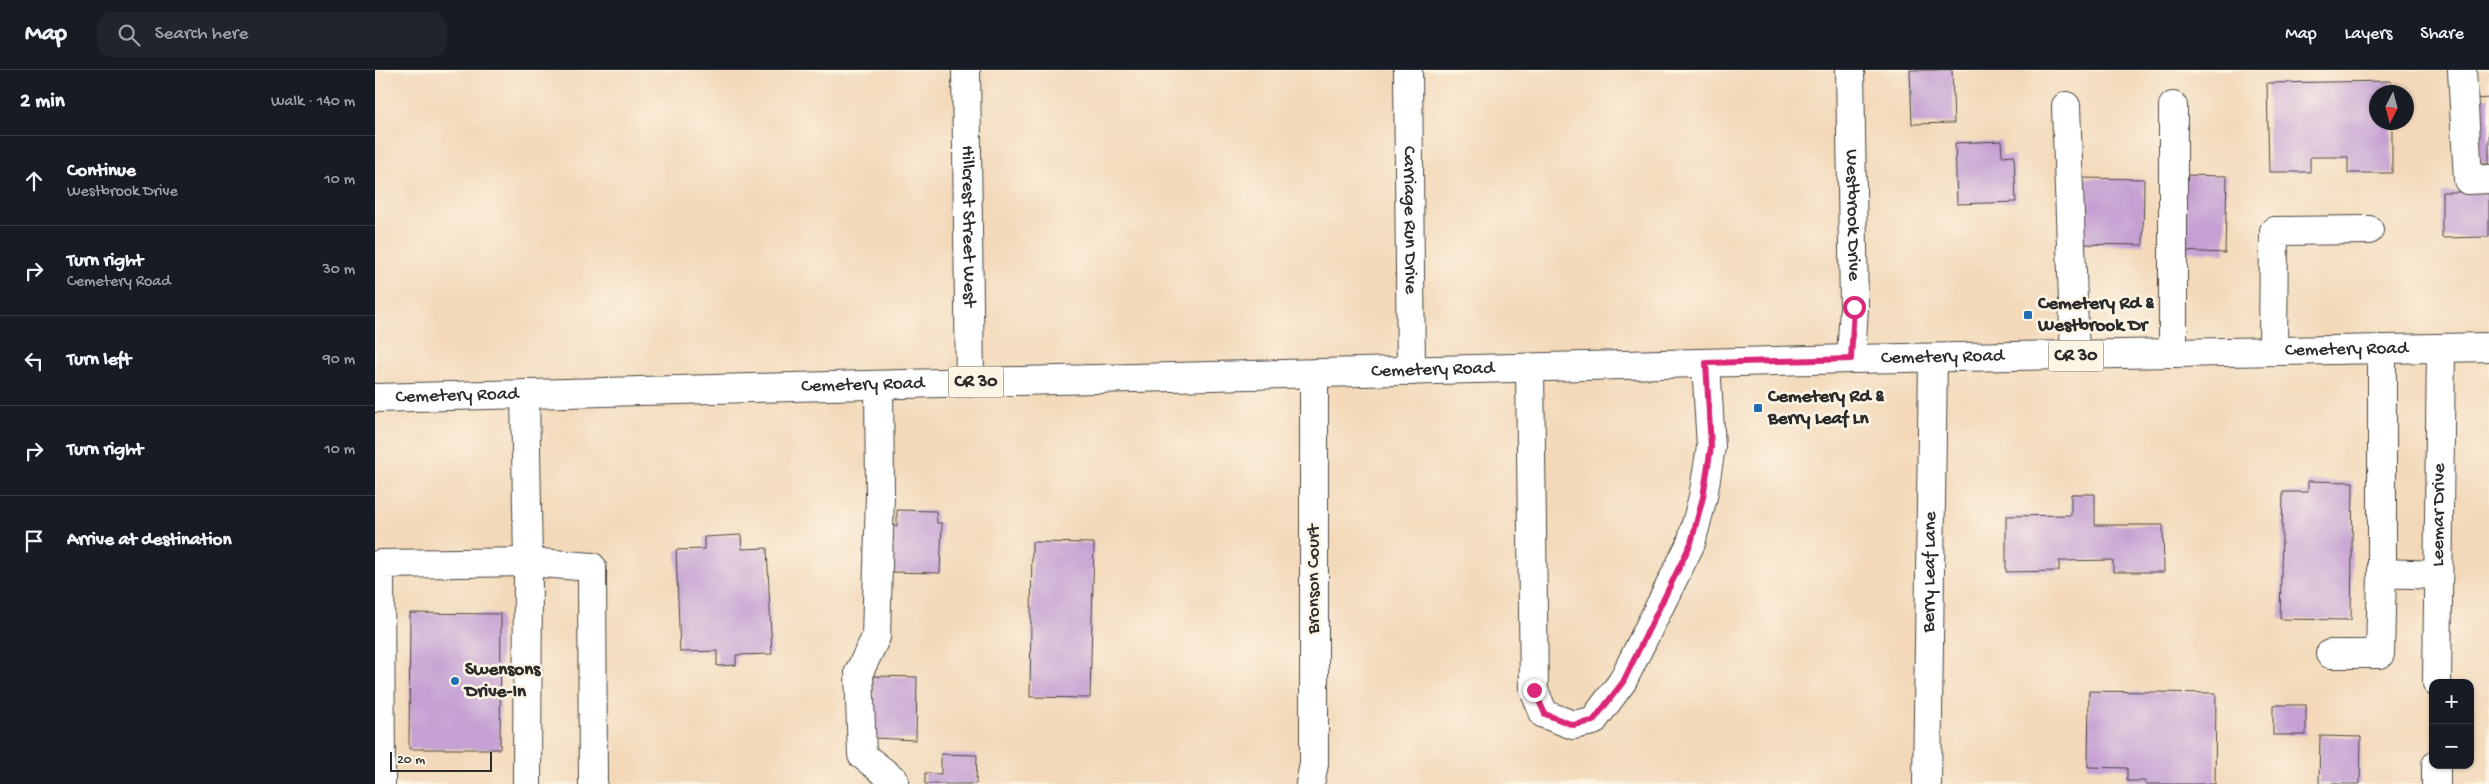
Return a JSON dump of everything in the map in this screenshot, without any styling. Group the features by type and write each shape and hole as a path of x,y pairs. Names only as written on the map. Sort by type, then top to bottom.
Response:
{"main road":[{"name":"Hillcrest Street West","path":"966,70 970,383"},
{"name":"Carriage Run Drive","path":"1408,70 1411,371"},
{"name":"Westbrook Drive","path":"1850,70 1854,298 1851,359"},
{"path":"2462,70 2468,180 2489,179"},
{"path":"2065,106 2075,356"},
{"path":"2173,106 2173,354"},
{"path":"2273,351 2274,231 2369,230"},
{"name":"Cemetery Road","path":"375,398 1851,359 1933,359 2489,347"},
{"name":"Leemar Drive","path":"2437,679 2441,348"},
{"path":"2330,654 2380,654 2382,349"},
{"name":"Berry Leaf Lane","path":"1927,784 1933,359"},
{"path":"1530,368 1534,690 1545,714 1573,725 1593,721 1623,682 1691,543 1703,497 1711,447 1706,363"},
{"name":"Bronson Court","path":"1310,784 1314,764 1314,374"},
{"path":"879,386 880,494 876,637 859,672 862,755 894,780 894,784"},
{"path":"525,394 528,562 527,784"},
{"path":"381,784 379,564 528,562 592,567 593,784"},
{"path":"2381,573 2439,575"},
{"path":"2436,769 2436,784"}],"building":[{"path":"1910,70 1952,70 1954,123 1912,124"},
{"path":"2391,81 2391,85 2369,85 2369,130 2392,130 2392,173 2348,173 2348,157 2310,157 2310,172 2269,172 2267,83"},
{"path":"2489,98 2489,163 2479,163 2476,99"},
{"path":"2001,141 2002,156 2014,155 2016,202 1957,204 1955,143"},
{"path":"2182,175 2227,176 2225,253 2180,251"},
{"path":"2079,178 2144,179 2143,245 2078,244"},
{"path":"2442,192 2489,192 2489,237 2442,238"},
{"path":"2308,481 2353,482 2351,620 2280,619 2283,492 2308,492"},
{"path":"2071,494 2095,494 2095,525 2163,525 2164,572 2113,572 2113,560 2059,561 2059,571 2006,572 2006,516 2071,515"},
{"path":"897,510 936,511 937,523 942,523 940,573 891,572 892,525 897,526"},
{"path":"741,535 742,549 767,548 772,654 736,655 736,665 717,666 717,651 680,652 676,550 704,549 704,537"},
{"path":"1032,542 1094,543 1090,698 1030,697"},
{"name":"Swensons Drive-In","path":"410,613 501,614 500,749 409,749"},
{"path":"874,676 917,677 916,740 873,738"},
{"path":"2089,691 2216,693 2215,784 2145,784 2145,781 2127,781 2127,768 2088,767"},
{"path":"2273,705 2306,705 2306,735 2273,735"},
{"path":"2320,736 2361,737 2360,784 2319,784"},
{"path":"941,754 977,755 976,784 925,784 925,773 941,774"}],"place":[{"name":"Cemetery Rd & Westbrook Dr","path":"2028,315"},
{"name":"Cemetery Rd & Berry Leaf Ln","path":"1758,408"},
{"name":"Swensons Drive-In","path":"455,681"}],"route":[{"path":"1534,690 1545,714 1573,725 1593,721 1623,682 1691,543 1703,497 1711,447 1706,363 1851,359 1854,307"}]}
